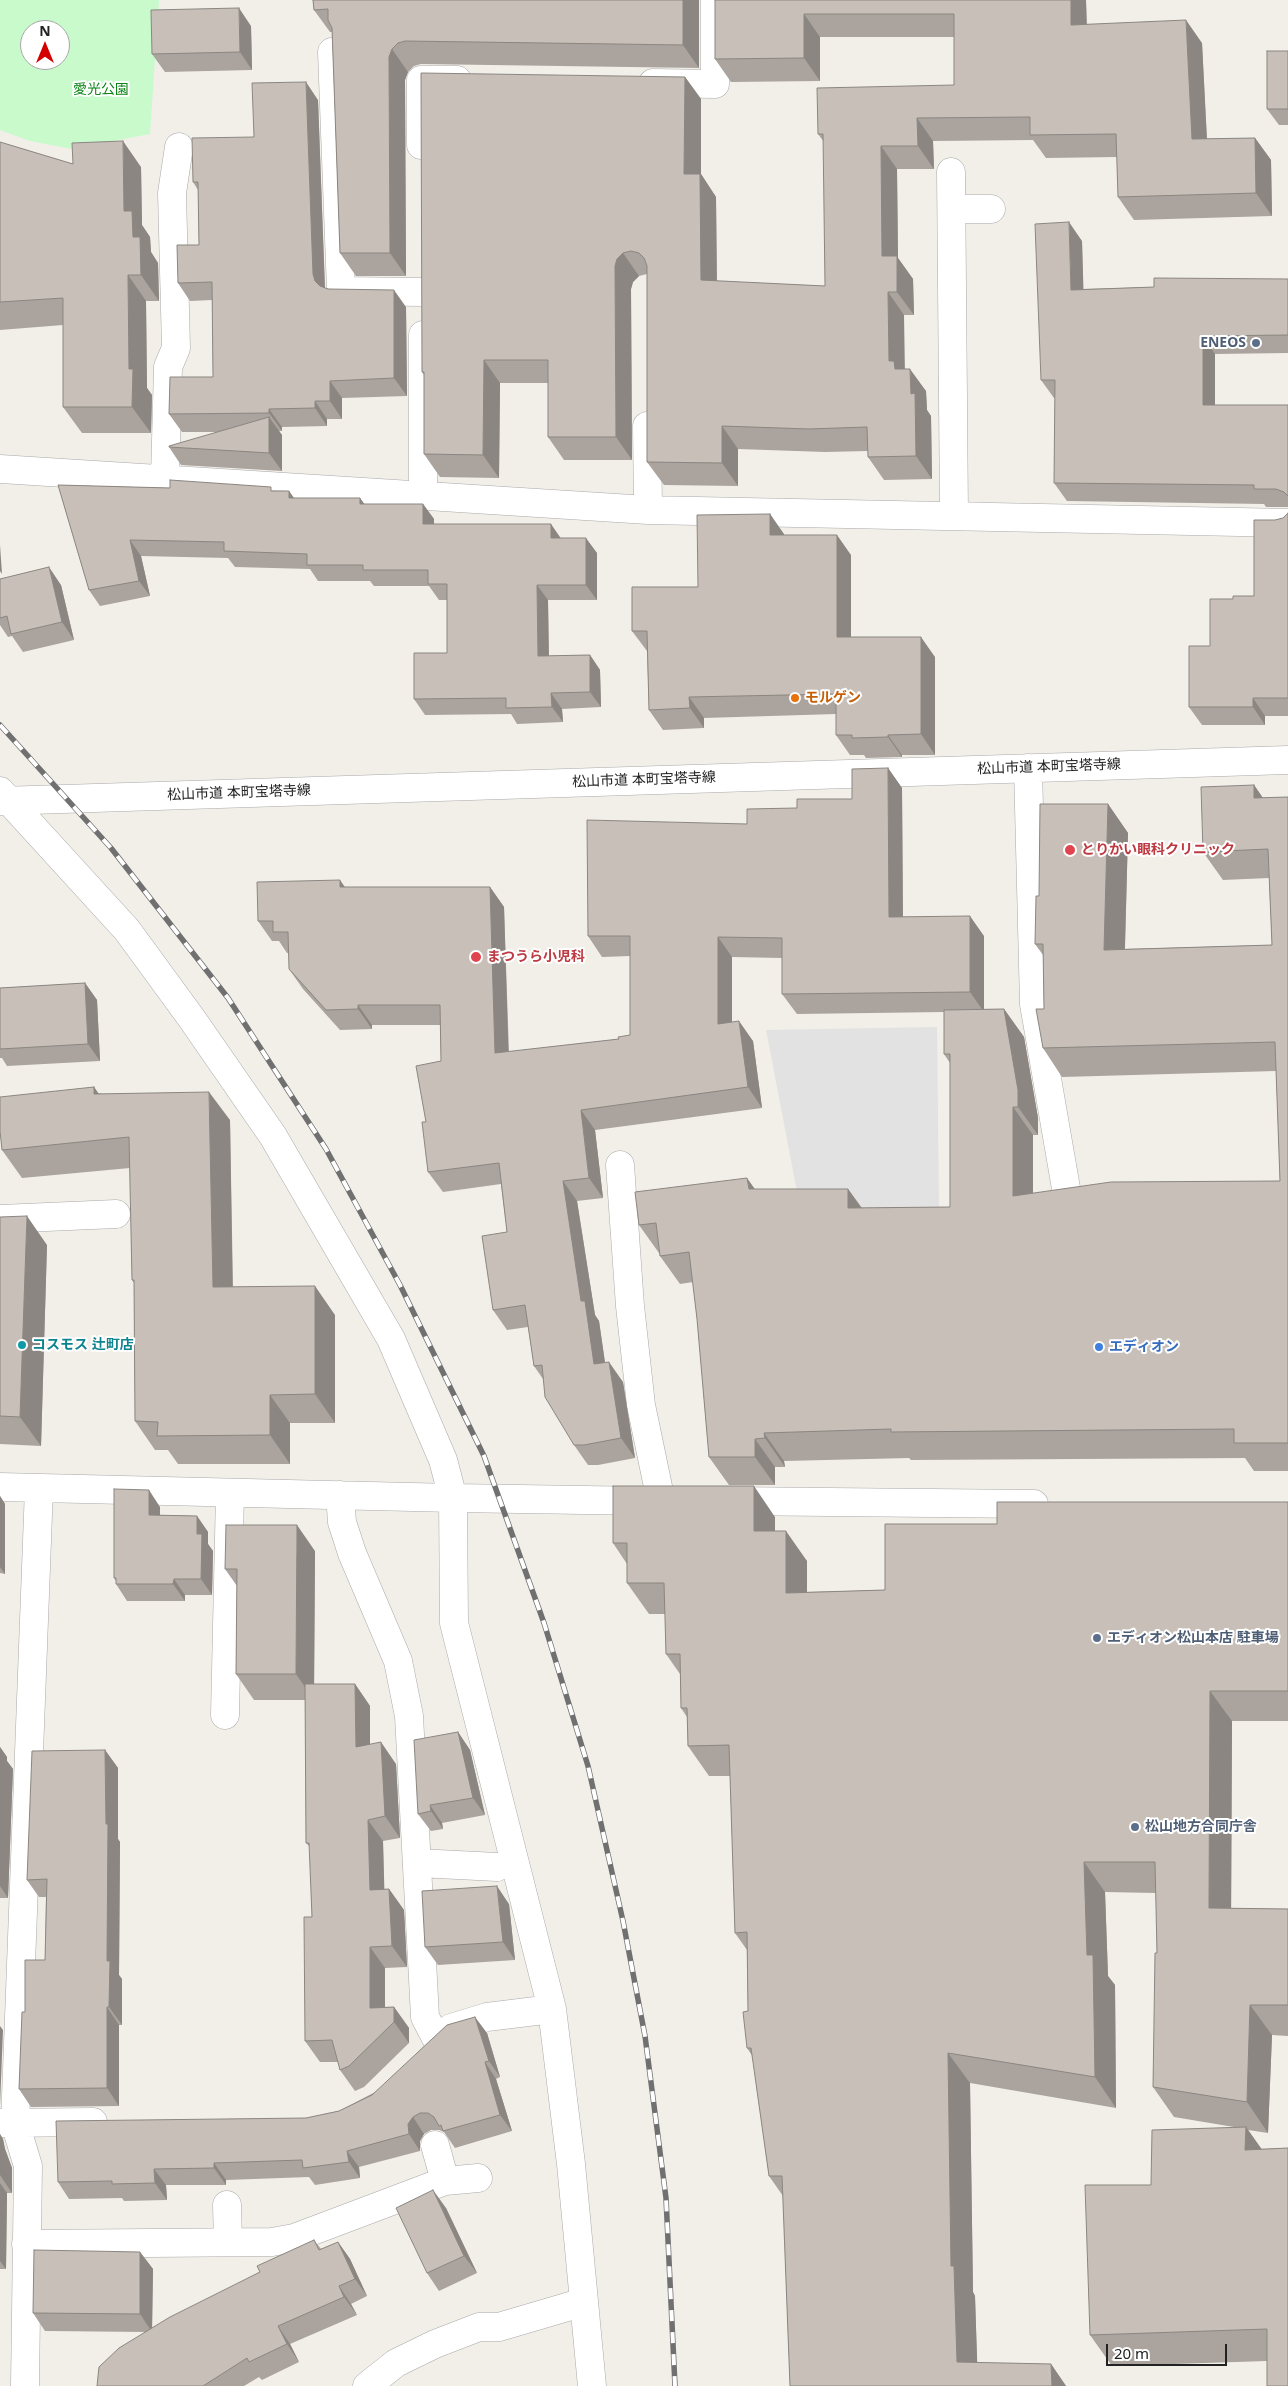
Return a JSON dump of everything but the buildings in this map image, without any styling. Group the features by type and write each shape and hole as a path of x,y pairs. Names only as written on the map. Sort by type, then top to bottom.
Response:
{"street":[{"path":"627,82 715,84 715,0"},
{"path":"332,52 341,291 422,292"},
{"path":"421,167 421,80 480,80"},
{"path":"165,478 168,367 176,348 172,193 179,147"},
{"path":"951,172 954,515"},
{"path":"952,209 990,209"},
{"path":"422,264 423,495"},
{"path":"647,404 648,510"},
{"path":"0,469 648,510 1288,523"},
{"name":"松山市道 本町宝塔寺線","path":"3,798 1288,760"},
{"path":"1028,768 1034,1004 1067,1194"},
{"path":"3,798 127,930 192,1019 273,1136 391,1339 442,1460 453,1498 454,1623 552,2009 571,2164 592,2386"},
{"path":"620,1165 630,1306 640,1395 661,1501"},
{"path":"0,1219 116,1214"},
{"path":"0,1487 453,1498 1062,1504"},
{"path":"25,2386 28,2166 8,2123 39,1488"},
{"path":"225,1715 230,1493"},
{"path":"340,1496 342,1522 352,1553 398,1661 409,1716 425,2017 438,2040"},
{"path":"418,1863 497,1867"},
{"path":"416,2059 451,2028 487,2017 552,2009"},
{"path":"8,2123 117,2122"},
{"path":"435,2146 445,2181"},
{"path":"26,2244 272,2242 294,2238 445,2181 478,2178"},
{"path":"227,2205 228,2242"},
{"path":"367,2386 396,2363 435,2344 479,2327 499,2327 584,2302"}],"green space":[{"name":"愛光公園","path":"0,0 159,0 150,134 72,149 30,141 0,130"}],"shaded area":[{"path":"937,1027 939,1209 800,1207 766,1030"}],"railway":[{"path":"0,725 111,848 228,998 326,1149 400,1285 484,1456 544,1623 588,1766 623,1921 645,2036 666,2198 675,2386"}],"place":[{"name":"ENEOS","path":"1256,343"},
{"name":"モルゲン","path":"795,698"},
{"name":"とりかい眼科クリニック","path":"1070,850"},
{"name":"まつうら小児科","path":"476,957"},
{"name":"コスモス 辻町店","path":"22,1345"},
{"name":"エディオン","path":"1099,1347"},
{"name":"エディオン松山本店 駐車場","path":"1097,1638"},
{"name":"松山地方合同庁舎","path":"1135,1827"}]}
